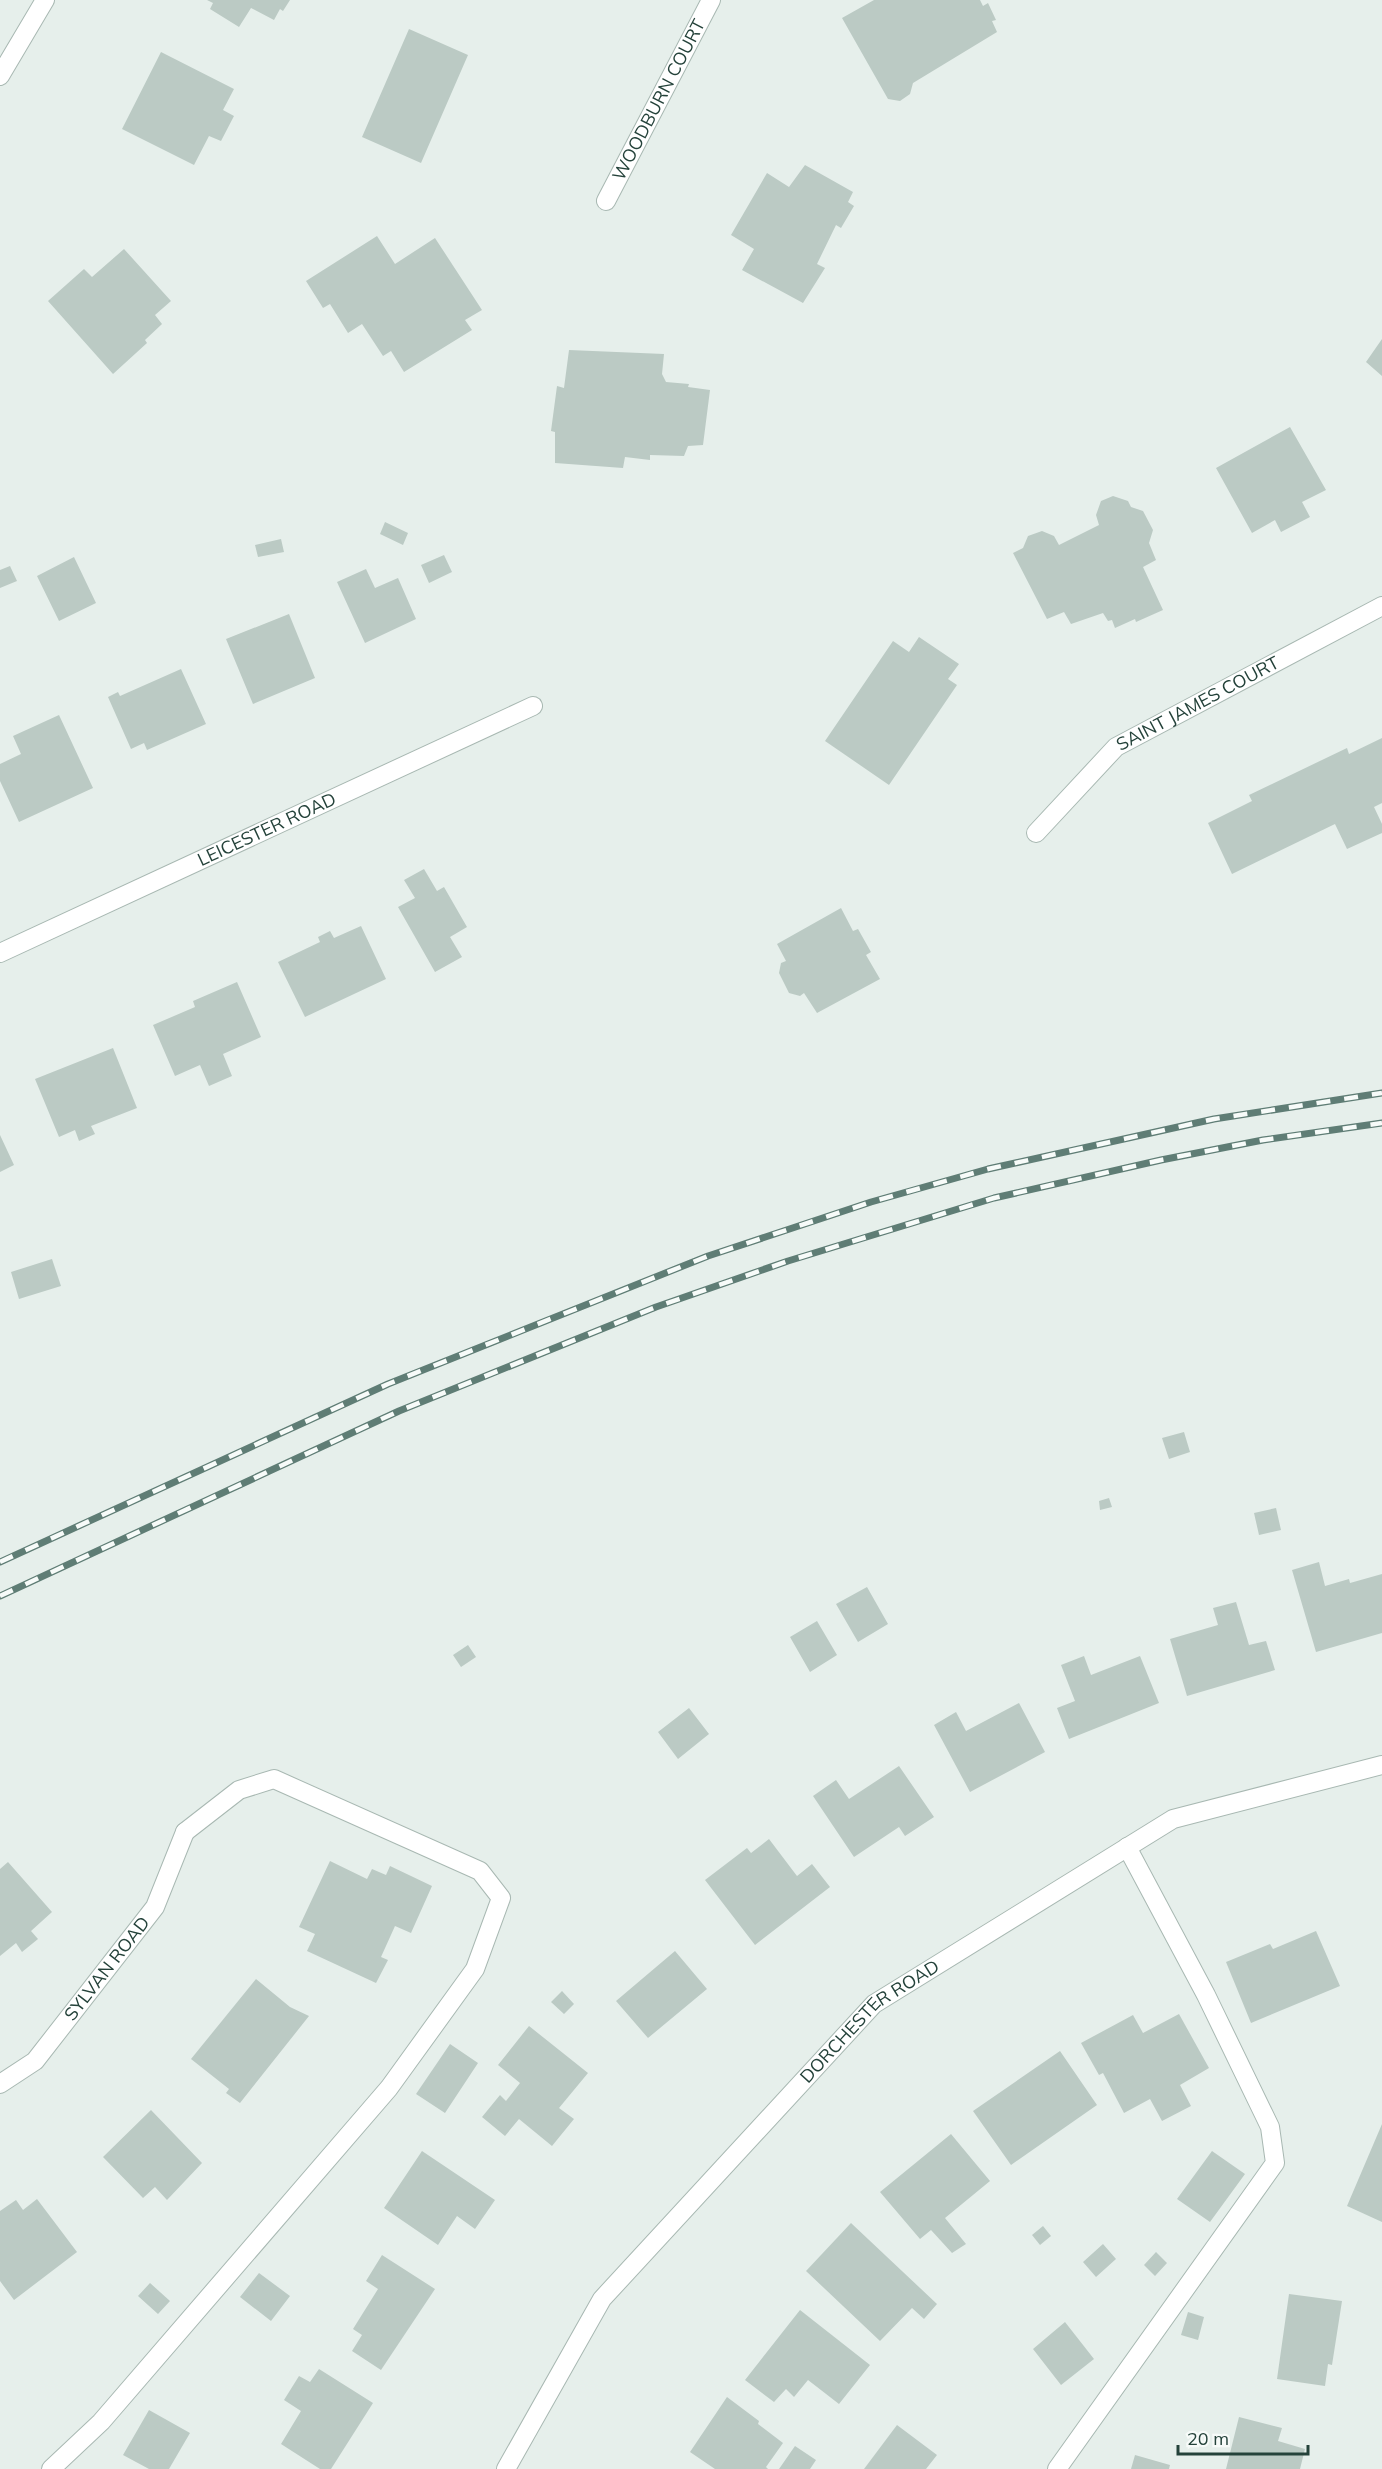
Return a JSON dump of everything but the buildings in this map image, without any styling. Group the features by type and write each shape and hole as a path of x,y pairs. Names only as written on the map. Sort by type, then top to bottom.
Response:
{"street":[{"path":"0,76 45,0"},
{"name":"WOODBURN COURT","path":"606,201 711,0"},
{"name":"SAINT JAMES COURT","path":"1036,832 1116,747 1382,606"},
{"name":"LEICESTER ROAD","path":"0,953 533,706"},
{"name":"DORCHESTER ROAD","path":"506,2469 602,2299 874,2004 1173,1819 1382,1765"},
{"name":"SYLVAN ROAD","path":"0,2084 35,2061 155,1908 185,1832 239,1790 274,1779 480,1871 501,1898 475,1969 389,2088 101,2422 51,2469"},
{"path":"1058,2469 1275,2163 1270,2127 1206,1995 1127,1847"}],"railway":[{"path":"0,1562 388,1384 708,1256 871,1202 988,1169 1214,1119 1382,1093"},
{"path":"0,1596 399,1411 656,1307 788,1261 994,1198 1161,1160 1263,1140 1382,1123"}]}
